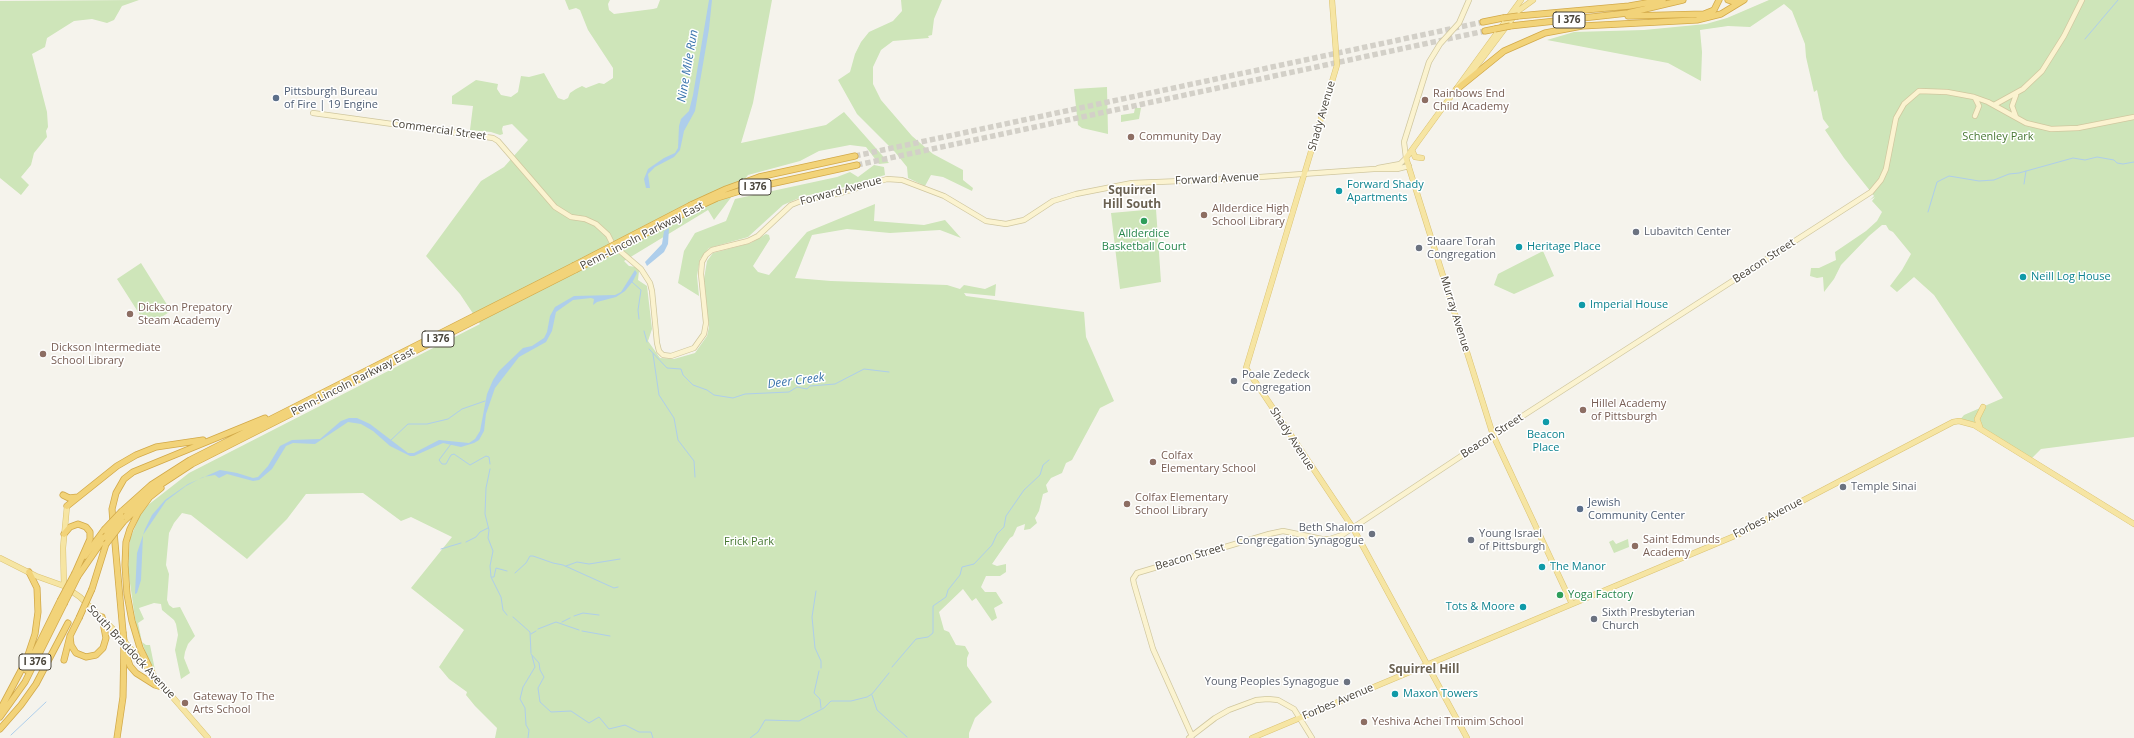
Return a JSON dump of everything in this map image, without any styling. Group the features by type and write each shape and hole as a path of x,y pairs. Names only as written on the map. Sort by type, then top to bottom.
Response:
{"highway":[{"name":"I 376","path":"1483,22 1518,16 1629,6 1663,0"},
{"name":"I 376","path":"1485,32 1510,26 1604,17 1641,11 1683,0"},
{"path":"1604,17 1704,14 1714,10 1719,0"},
{"path":"1728,0 1734,2 1743,0"},
{"path":"1457,89 1498,55 1517,44 1545,33 1582,26 1697,20 1720,14 1743,0"},
{"name":"Penn-Lincoln Parkway East","path":"122,517 161,484 210,454 692,208 726,189 760,177 855,156"},
{"name":"Penn-Lincoln Parkway East","path":"692,208 717,198 744,190 857,165"},
{"name":"Penn-Lincoln Parkway East","path":"0,710 23,676 76,575 105,534 151,485 178,467 574,268"},
{"path":"117,738 122,696 124,641 112,512 113,501 117,489 124,479 137,470 301,404"},
{"path":"67,506 121,463 140,453 161,446 217,437"},
{"path":"64,660 70,636 80,618 92,589 106,544 122,517 210,454"},
{"path":"63,495 71,498 78,496"},
{"path":"149,498 138,513 130,529 126,542 125,565 127,594 132,621 140,648 152,673"},
{"path":"64,534 70,527 78,524 86,527 90,532 90,539 76,575"},
{"path":"0,710 26,661 35,634 38,612 37,588 29,572"},
{"name":"Penn-Lincoln Parkway East","path":"0,717 24,682 62,602"},
{"path":"70,636 71,645 76,653 86,657 96,655 101,650 106,640 106,630 102,617"},
{"path":"0,729 21,705 36,684 68,623"},
{"path":"124,649 130,666 136,673 155,685 165,688"}],"main road":[{"name":"Shady Avenue","path":"1332,0 1337,65 1246,368 1353,528 1467,738"},
{"name":"Murray Avenue","path":"1469,0 1459,23 1440,44 1429,62 1405,138 1404,145 1406,158 1404,166 1493,435 1572,604"},
{"path":"1404,166 1406,158 1522,0"},
{"path":"1457,89 1475,70 1520,8 1533,0"},
{"path":"1994,105 2017,93 2032,82 2047,64 2064,36 2082,0"},
{"name":"Beacon Street","path":"1190,737 1154,649 1134,584 1135,575 1141,571 1283,531 1330,539 1342,535 1493,435 1872,192 1881,180 1886,169 1896,118 1904,104 1919,91 1947,92 1974,97"},
{"path":"2017,93 2012,106 2018,118"},
{"path":"1974,97 1994,105 2036,126 2066,130 2134,117"},
{"path":"1974,97 1979,106 1975,116"},
{"name":"Commercial Street","path":"313,112 493,138 498,141 555,206 571,217 585,219 596,224 608,235 613,245 641,269 650,283 652,292 656,343 659,351"},
{"path":"1412,150 1416,157 1422,158"},
{"name":"Forward Avenue","path":"659,351 663,355 680,354 694,348 702,339 706,323 701,274 702,262 706,254 712,250 748,241 758,236 791,205 801,201 841,193 887,179 902,180 944,196 986,221 1006,224 1024,220 1060,198 1132,183 1231,179 1404,166"},
{"path":"1982,430 1977,419 1983,407"},
{"name":"Forbes Avenue","path":"1252,738 1737,535 1947,424 1959,421 1969,423 1982,430 2134,524"},
{"path":"64,586 64,534 67,506"},
{"name":"South Braddock Avenue","path":"0,558 29,572 64,586 80,597 102,617 208,738"},
{"path":"51,581 59,578 63,569"},
{"path":"1190,737 1215,718 1235,708 1256,700 1278,700 1294,709 1312,738"}],"green space":[{"path":"139,0 122,6 114,20 107,23 92,19 74,21 47,38 45,47 32,54 47,112 48,127 46,131 47,137 34,153 31,165 21,177 29,185 21,195 0,178 0,1"},
{"name":"Frick Park","path":"565,0 610,0 608,4 609,10 614,14 657,8 660,0 772,0 753,103 741,143 826,125 844,112 889,163 879,164 866,147 850,145 819,151 800,161 748,175 714,220 708,210 624,261 629,266 636,267 639,271 638,280 647,286 652,329 648,341 660,358 674,359 695,353 707,336 709,327 703,285 707,261 713,253 751,243 766,234 769,235 770,239 753,266 758,272 769,275 807,232 875,204 874,221 924,225 945,220 961,238 940,230 890,233 847,229 812,235 795,278 831,281 947,285 960,289 964,285 985,289 996,284 995,296 964,293 966,296 1084,312 1086,337 1114,401 1100,408 1072,460 1066,463 1062,473 1051,478 1046,485 1048,492 1043,494 1039,511 1035,518 1037,523 1030,529 1024,530 1025,524 1017,527 1013,536 992,564 997,566 1006,564 1006,572 1000,576 986,576 981,587 985,592 996,592 1003,603 994,608 997,618 992,621 976,598 972,601 963,589 939,612 944,630 949,632 956,645 965,646 969,653 967,658 967,666 992,702 975,718 969,733 969,738 495,738 497,728 475,706 466,695 467,692 449,679 439,667 464,630 411,588 452,537 411,517 401,521 363,493 306,494 287,519 247,559 191,515 182,513 174,523 169,533 166,565 169,574 167,600 169,605 173,608 180,607 195,636 188,644 184,658 190,673 181,679 175,650 178,635 176,624 174,620 162,610 161,604 154,603 139,608 144,619 138,623 142,642 136,625 128,569 130,539 140,515 148,505 189,473 480,324 460,294 426,256 481,181 504,167 528,140 512,124 503,126 503,134 500,135 491,132 470,130 473,106 452,104 452,96 476,80 498,84 497,89 501,95 511,97 518,92 521,76 529,77 544,73 558,98 564,100 568,98 570,93 582,86 586,88 599,83 604,84 613,78 613,68 588,30 580,10 576,8 569,10"},
{"path":"901,0 942,0 934,19 932,35 928,36 929,38 893,41 881,50 873,67 873,84 881,100 912,136 933,154 963,170 963,180 973,188 972,191 943,177 931,175 925,186 908,178 907,167 895,152 857,114 838,80 850,72 855,54 861,42 869,32 893,21 902,11"},
{"name":"Schenley Park","path":"1769,0 2134,0 2134,437 2041,449 2031,459 1974,425 1959,421 1964,415 2003,398 1934,295 1914,277 1897,292 1890,286 1902,270 1911,254 1886,225 1882,225 1869,236 1841,265 1834,279 1824,292 1823,277 1817,278 1810,276 1811,268 1819,268 1836,260 1835,252 1866,231 1877,221 1882,212 1872,201 1875,197 1870,200 1874,196 1844,158 1825,130 1829,127 1823,119 1817,90 1814,92 1806,57 1805,44 1792,11 1784,4 1750,27 1728,26 1700,30 1702,52 1701,81 1668,63 1547,40 1574,32 1644,30 1706,24 1727,18"},
{"path":"1107,87 1108,134 1082,128 1078,125 1074,89"},
{"path":"1135,108 1141,108 1139,119 1121,122 1121,115 1134,113"},
{"path":"874,165 884,167 885,175 834,190 804,196 783,205 748,237 709,248 700,259 697,276 699,296 678,283 684,251 695,233 726,221 735,199 837,177 850,172 858,177"},
{"path":"1156,209 1161,282 1120,289 1111,213"},
{"path":"1543,251 1554,276 1514,294 1494,285 1498,274"},
{"path":"141,263 171,311 147,326 117,279"},
{"path":"1628,539 1629,547 1614,553 1609,542 1613,540 1616,544"},
{"path":"142,642 146,645 150,645 155,670 148,659"}],"water":[{"path":"709,0 712,0 709,29 695,111 684,131 680,150 674,157 655,167 648,174 650,188 646,188 644,179 648,169 664,158 675,153 678,148 679,126 681,119 689,111 693,95"},
{"path":"669,228 668,244 664,252 647,266 645,262 662,244 664,231"},
{"path":"635,270 637,273 625,291 616,297 597,302 593,305 594,299 591,298 573,300 556,312 552,331 546,342 519,357 495,388 486,414 484,431 479,440 474,443 461,447 443,443 414,456 410,456 390,446 373,431 361,424 348,422 315,444 293,443 286,446 272,469 259,480 253,481 227,474 219,478 215,475 205,477 220,470 253,478 258,477 268,466 280,446 292,440 320,439 341,421 349,418 357,418 370,424 408,453 414,453 439,440 469,443 475,439 480,431 487,394 493,380 499,371 523,348 532,346 544,338 547,332 550,316 555,307 574,296 615,295 621,292"},
{"path":"198,480 186,486 166,501 143,535 152,515 165,500 188,484"},
{"path":"143,535 141,580 137,593 135,594 137,553"}],"waterway":[{"path":"2085,39 2118,0"},
{"path":"1928,212 1937,182 1949,176 1979,181 1994,180 2009,174 2019,173 2073,158 2085,160 2097,157 2114,160 2117,163 2123,164 2134,162"},
{"path":"2024,184 2026,171"},
{"name":"Deer Creek","path":"632,282 641,290 638,310 639,319"},
{"name":"Deer Creek","path":"644,331 647,342"},
{"name":"Deer Creek","path":"649,349 667,368 681,369 683,375 693,385 707,390 714,395 733,398 745,394 789,392 797,387 807,389 810,386 835,384 864,369 889,372"},
{"path":"653,354 659,395 674,418 678,440 694,461 695,477"},
{"path":"391,440 408,424 427,424 448,419 462,409 485,401"},
{"path":"451,444 439,460 442,464 446,464 451,455 454,454 470,465 486,456 489,457 490,464"},
{"path":"892,667 916,639 928,637 933,633 933,606 946,597 948,590 960,575 962,567 974,564 992,545 997,534 1004,527 1006,516 1024,490 1040,475 1043,465 1049,460"},
{"path":"490,469 486,488 485,514 489,530 488,538 493,551 490,566 491,577 501,597 503,610 507,615"},
{"path":"466,542 488,528"},
{"path":"441,549 461,543"},
{"path":"515,573 526,563 530,556 533,556 563,565 614,588 618,587"},
{"path":"566,566 577,562 589,564 620,559"},
{"path":"492,577 494,577 496,568 507,571"},
{"path":"816,591 812,617 815,648 821,661 821,668"},
{"path":"574,616 583,613 599,615"},
{"path":"513,617 530,632 531,653"},
{"path":"562,622 570,618"},
{"path":"538,629 556,622 579,630"},
{"path":"531,634 536,631"},
{"path":"582,631 610,636"},
{"path":"531,654 539,663 540,670 544,677 538,688 540,702 551,712 571,711 589,723 599,717 609,729 625,725 639,732 651,732 653,738"},
{"path":"528,738 529,730 526,725 525,708 520,699 523,687 535,667 532,656"},
{"path":"819,671 814,693 820,699 821,708"},
{"path":"750,738 758,732 765,720 799,721 824,708 831,701 851,701 867,697 872,694 889,673"},
{"path":"872,695 877,710 907,737"},
{"path":"11,735 46,702"}],"tunnel":[{"path":"855,156 1483,22"},
{"path":"857,165 1485,31"}],"place":[{"name":"Pittsburgh Bureau of Fire | 19 Engine","path":"276,98"},
{"name":"Rainbows End Child Academy","path":"1425,100"},
{"name":"Community Day","path":"1131,137"},
{"name":"Forward Shady Apartments","path":"1339,191"},
{"name":"Allderdice High School Library","path":"1204,215"},
{"name":"Allderdice Basketball Court","path":"1144,221"},
{"name":"Lubavitch Center","path":"1636,232"},
{"name":"Heritage Place","path":"1519,247"},
{"name":"Shaare Torah Congregation","path":"1419,248"},
{"name":"Neill Log House","path":"2023,277"},
{"name":"Imperial House","path":"1582,305"},
{"name":"Dickson Prepatory Steam Academy","path":"130,314"},
{"name":"Dickson Intermediate School Library","path":"43,354"},
{"name":"Poale Zedeck Congregation","path":"1234,381"},
{"name":"Hillel Academy of Pittsburgh","path":"1583,410"},
{"name":"Beacon Place","path":"1546,422"},
{"name":"Colfax Elementary School","path":"1153,462"},
{"name":"Temple Sinai","path":"1843,487"},
{"name":"Colfax Elementary School Library","path":"1127,504"},
{"name":"Jewish Community Center","path":"1580,509"},
{"name":"Beth Shalom Congregation Synagogue","path":"1372,534"},
{"name":"Young Israel of Pittsburgh","path":"1471,540"},
{"name":"Saint Edmunds Academy","path":"1635,546"},
{"name":"The Manor","path":"1542,567"},
{"name":"Yoga Factory","path":"1560,595"},
{"name":"Tots & Moore","path":"1523,607"},
{"name":"Sixth Presbyterian Church","path":"1594,619"},
{"name":"Young Peoples Synagogue","path":"1347,682"},
{"name":"Maxon Towers","path":"1395,694"},
{"name":"Gateway To The Arts School","path":"185,703"},
{"name":"Yeshiva Achei Tmimim School","path":"1364,722"}],"district":[{"name":"Squirrel Hill South","path":"1132,198"},
{"name":"Squirrel Hill","path":"1424,670"}],"water label":[{"name":"Nine Mile Run","path":"688,66"}]}
